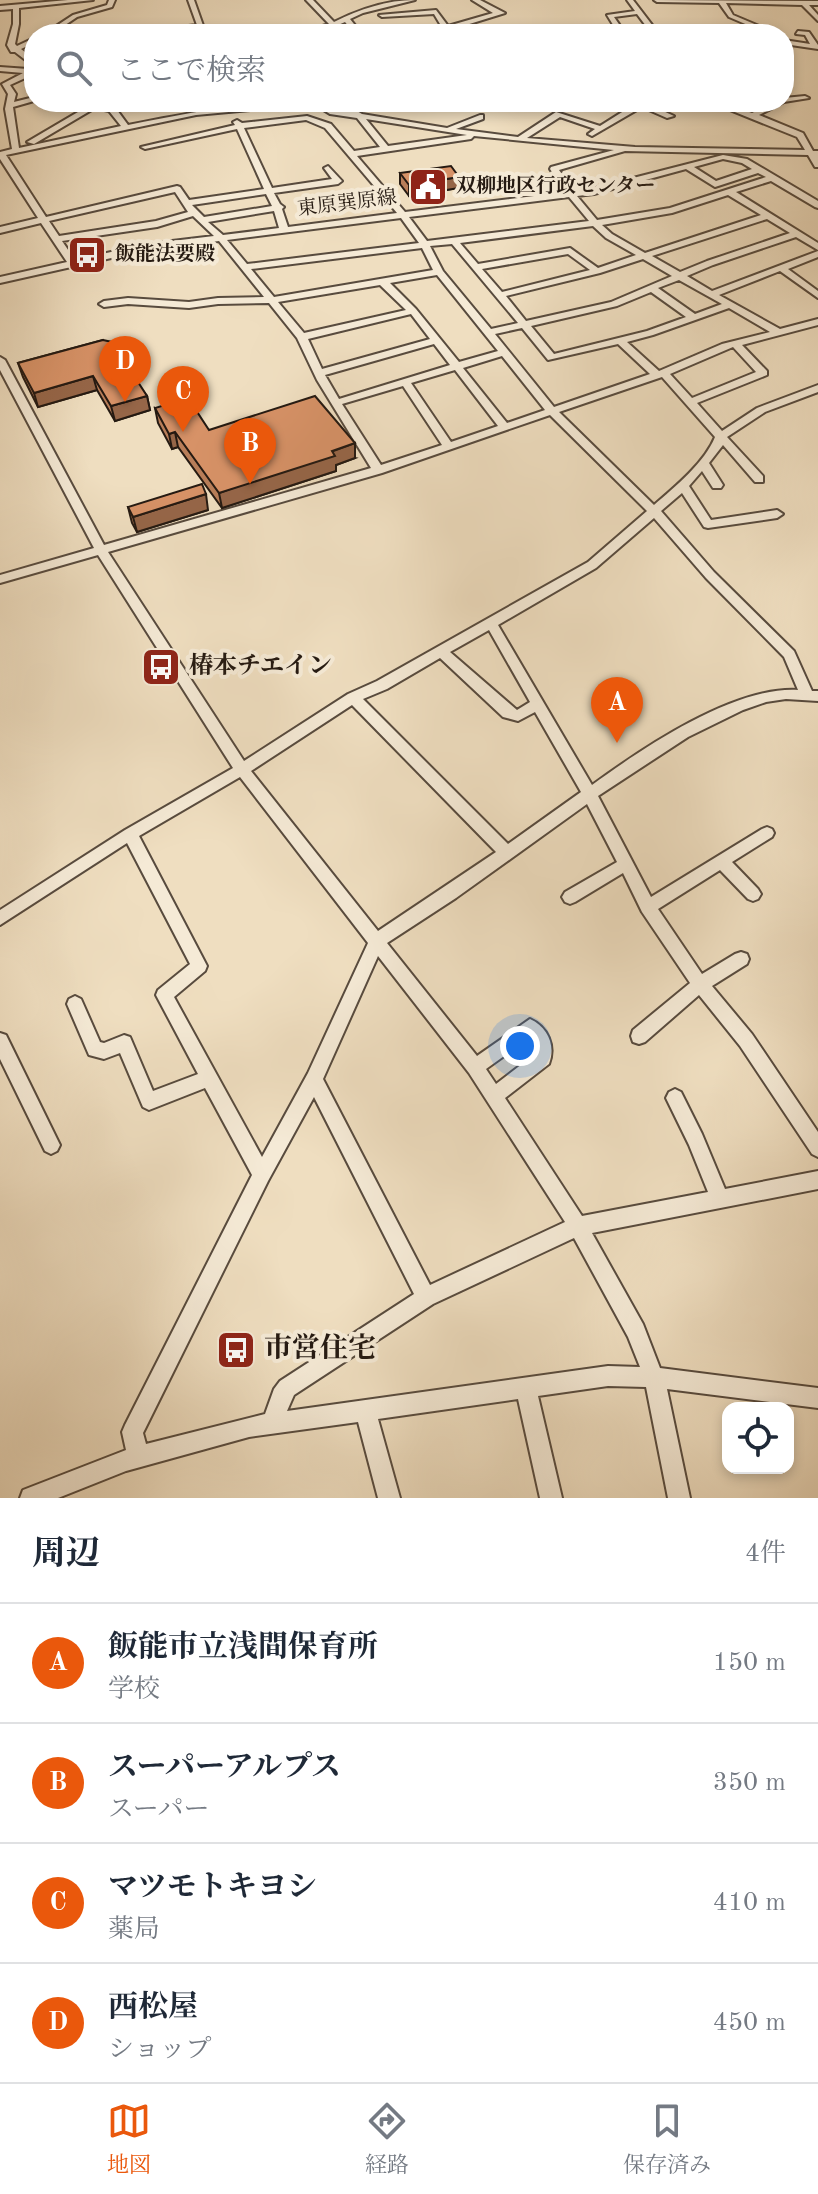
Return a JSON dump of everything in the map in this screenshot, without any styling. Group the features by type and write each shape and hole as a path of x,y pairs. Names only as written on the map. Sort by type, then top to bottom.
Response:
{"street":[{"path":"0,8 90,0"},
{"path":"63,24 75,16 110,6 112,0"},
{"path":"191,0 200,24"},
{"path":"309,0 333,24"},
{"path":"336,24 348,17 412,0"},
{"path":"470,24 500,13 475,0"},
{"path":"630,0 648,24"},
{"path":"657,0 818,3"},
{"path":"721,1 731,16 751,24"},
{"path":"801,1 818,19"},
{"path":"16,6 16,24 11,39 14,50 24,56"},
{"path":"348,17 436,12 443,24"},
{"path":"615,24 609,16 639,12"},
{"path":"348,17 353,24"},
{"path":"798,33 807,33 816,46"},
{"path":"794,44 816,46"},
{"path":"14,50 24,45"},
{"path":"0,69 24,71"},
{"path":"16,149 6,109 12,94 6,84 24,76"},
{"path":"794,99 805,98"},
{"path":"16,149 85,112"},
{"path":"114,112 126,127"},
{"path":"71,262 0,154 212,112"},
{"path":"231,112 280,207 284,230"},
{"path":"328,126 333,112 356,113 483,135 577,146 754,154 815,153"},
{"path":"431,112 446,129"},
{"path":"577,146 599,128 628,112"},
{"path":"662,112 670,116"},
{"path":"744,112 800,135 815,153 818,165"},
{"path":"753,115 759,112"},
{"path":"356,113 386,149"},
{"path":"520,139 559,114 599,128"},
{"path":"446,129 480,117"},
{"path":"138,1456 132,1432 314,1079 377,941 589,793 683,733 738,706 765,697 813,696 789,654 710,575 654,511 552,411 439,272 425,245 403,215 328,126 307,118 240,126 145,147"},
{"path":"60,127 71,139"},
{"path":"351,154 483,135"},
{"path":"629,147 554,169 595,223 643,256 776,331"},
{"name":"東原巽原線","path":"0,280 71,262 221,238 572,195 628,184 723,157 744,161 759,170"},
{"path":"688,167 715,184 759,170 818,205"},
{"path":"187,203 338,181 328,168"},
{"path":"246,267 595,223 672,210 772,178"},
{"path":"1,227 177,189 302,337 336,403 378,470"},
{"path":"730,192 818,247"},
{"path":"56,239 280,207"},
{"path":"500,295 597,271 768,216"},
{"path":"488,333 614,304 710,263 797,234"},
{"path":"454,241 552,358 621,342 730,305"},
{"path":"476,267 570,251 597,271"},
{"path":"712,294 818,254"},
{"path":"780,267 818,295"},
{"path":"104,304 128,301 189,305 272,300 439,272"},
{"path":"383,282 413,311 505,427"},
{"path":"653,289 694,318"},
{"path":"302,337 413,311"},
{"path":"0,579 378,470 661,374 735,343 818,322"},
{"path":"319,373 437,340"},
{"path":"621,342 690,402 759,479"},
{"path":"690,402 763,373 735,343"},
{"path":"336,403 504,352"},
{"path":"0,360 101,550 241,768 475,1067 578,1226 636,1331 654,1377 679,1498"},
{"path":"405,382 448,446"},
{"path":"0,918 130,834 253,763 353,698 441,652 592,565 683,486 721,436 761,410 818,388"},
{"path":"703,463 717,485"},
{"path":"683,486 708,524 777,514"},
{"path":"491,623 589,793 648,907 700,984 746,1040 818,1148"},
{"path":"441,652 508,713 518,716 538,704"},
{"path":"353,698 507,853"},
{"path":"648,907 767,833"},
{"path":"130,834 199,966 164,995 262,1175"},
{"path":"721,861 753,894"},
{"path":"570,897 624,865"},
{"path":"639,1036 700,984 741,959"},
{"path":"75,1004 95,1049 104,1051 124,1043 149,1101 209,1078"},
{"path":"475,1067 530,1027 544,1044 543,1058 494,1096"},
{"path":"0,1041 51,1145"},
{"path":"314,1079 426,1297"},
{"path":"675,1098 719,1197"},
{"path":"273,1423 281,1396 287,1388 426,1297 578,1226 818,1180"},
{"path":"35,1497 138,1456 273,1423 608,1376 654,1377 818,1398"},
{"path":"526,1387 551,1498"},
{"path":"365,1411 389,1498"}],"building":[{"path":"451,166 459,177 409,185 400,173"},
{"path":"103,340 112,342 147,396 111,406 93,376 34,393 18,363"},
{"path":"315,396 355,443 332,451 335,456 219,493 175,432 169,434 155,408 188,398 209,430"},
{"path":"202,484 206,494 133,517 128,507"}],"place":[{"name":"双柳地区行政センター","path":"428,187"},
{"name":"飯能法要殿","path":"87,255"},
{"name":"西松屋","path":"125,402"},
{"name":"マツモトキヨシ","path":"183,432"},
{"name":"スーパーアルプス","path":"250,484"},
{"name":"椿本チエイン","path":"161,667"},
{"name":"飯能市立浅間保育所","path":"617,743"},
{"name":"市営住宅","path":"236,1350"}]}
